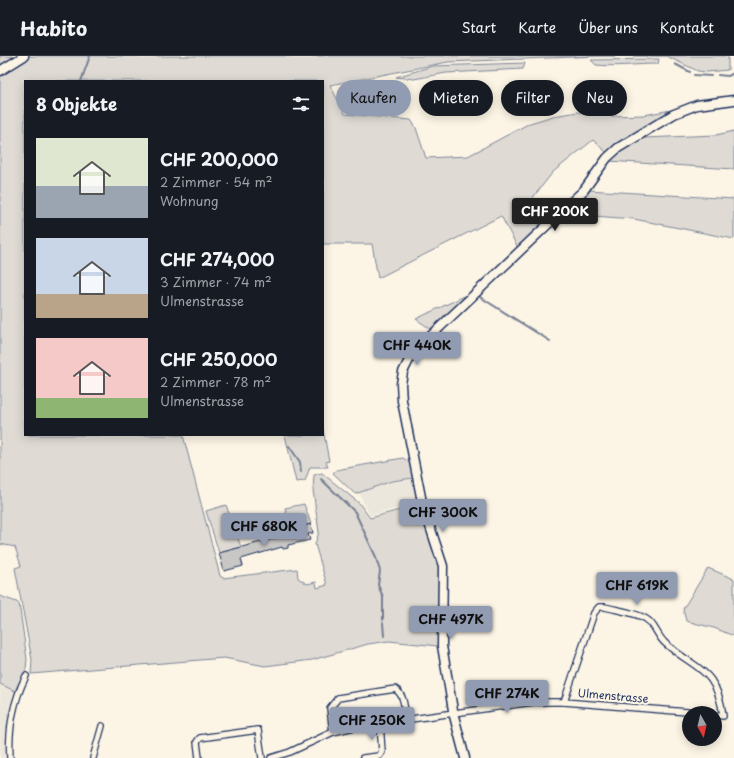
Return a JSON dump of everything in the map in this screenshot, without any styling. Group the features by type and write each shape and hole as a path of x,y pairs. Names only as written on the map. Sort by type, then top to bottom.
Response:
{"street":[{"path":"0,71 24,56"},
{"path":"465,758 453,712 441,642 443,566 422,502 402,401 401,384 406,365 417,349 584,190 607,158 618,148 674,114 697,106 734,100"},
{"path":"564,702 594,613 598,607 605,607 646,618 664,643 705,673 716,687 721,699 722,706"},
{"path":"10,758 10,736 13,706 26,676"},
{"path":"333,732 330,708 334,701 343,696 395,689 403,698 406,719"},
{"name":"Ulmenstrasse","path":"271,758 290,752 333,732 406,719 533,702 564,702 682,712"},
{"path":"363,758 379,756 382,752 380,723"},
{"path":"93,758 102,726"},
{"path":"199,758 197,742 200,738 258,730 262,758"}],"shaded area":[{"path":"0,56 599,56 448,62 356,80 336,80 336,84 330,85 336,97 336,116 367,116 411,120 416,128 426,158 468,156 530,123 553,116 564,116 564,114 572,113 572,116 627,116 644,115 671,110 672,113 608,154 593,140 553,172 527,205 557,214 519,250 501,216 378,278 372,244 324,244 324,80 24,80 24,436 183,436 220,576 223,578 297,569 298,578 307,584 316,582 317,588 327,585 315,544 319,532 313,490 314,475 322,473 359,503 370,518 418,505 438,562 441,575 438,646 389,641 368,644 312,660 265,666 224,658 31,674 32,660 15,568 21,566 15,547 0,544"},
{"path":"666,56 728,56 728,70 707,72 698,71"},
{"path":"659,59 658,64 612,66 596,65 591,60"},
{"path":"525,63 523,69 446,73 414,79 396,77 433,66"},
{"path":"734,131 734,169 608,161 620,149 643,135 644,138 716,135"},
{"path":"588,190 734,199 734,239 634,219 593,216 568,210"},
{"path":"477,290 432,330 416,319"},
{"path":"324,434 329,461 326,462 328,467 310,467 305,481 296,482 285,436 324,436"},
{"path":"403,458 409,462 413,478 392,481 355,494 333,473 336,470"},
{"path":"413,479 417,503 370,516 359,493 392,482"},
{"path":"304,504 311,524 290,529 285,508"},
{"path":"226,505 241,547 219,553 206,511"},
{"path":"708,568 734,579 734,636 714,628 686,621 683,609"},
{"path":"0,596 19,603 27,659 26,669 15,691 0,684"},
{"path":"0,684 18,692 13,706 10,758 0,758"}],"building":[{"path":"311,524 313,533 308,534 310,540 288,545 288,548 283,549 282,547 241,559 243,566 224,571 219,553 291,534 290,529"}],"waterway":[{"path":"81,80 90,56"},
{"path":"675,64 690,72"},
{"path":"718,75 728,76 734,73"},
{"path":"694,75 711,76"},
{"path":"480,297 550,341"},
{"path":"289,446 300,462 301,472"},
{"path":"321,479 355,512 375,555 380,571 378,585 383,597 383,620"},
{"path":"383,623 384,636"}]}
